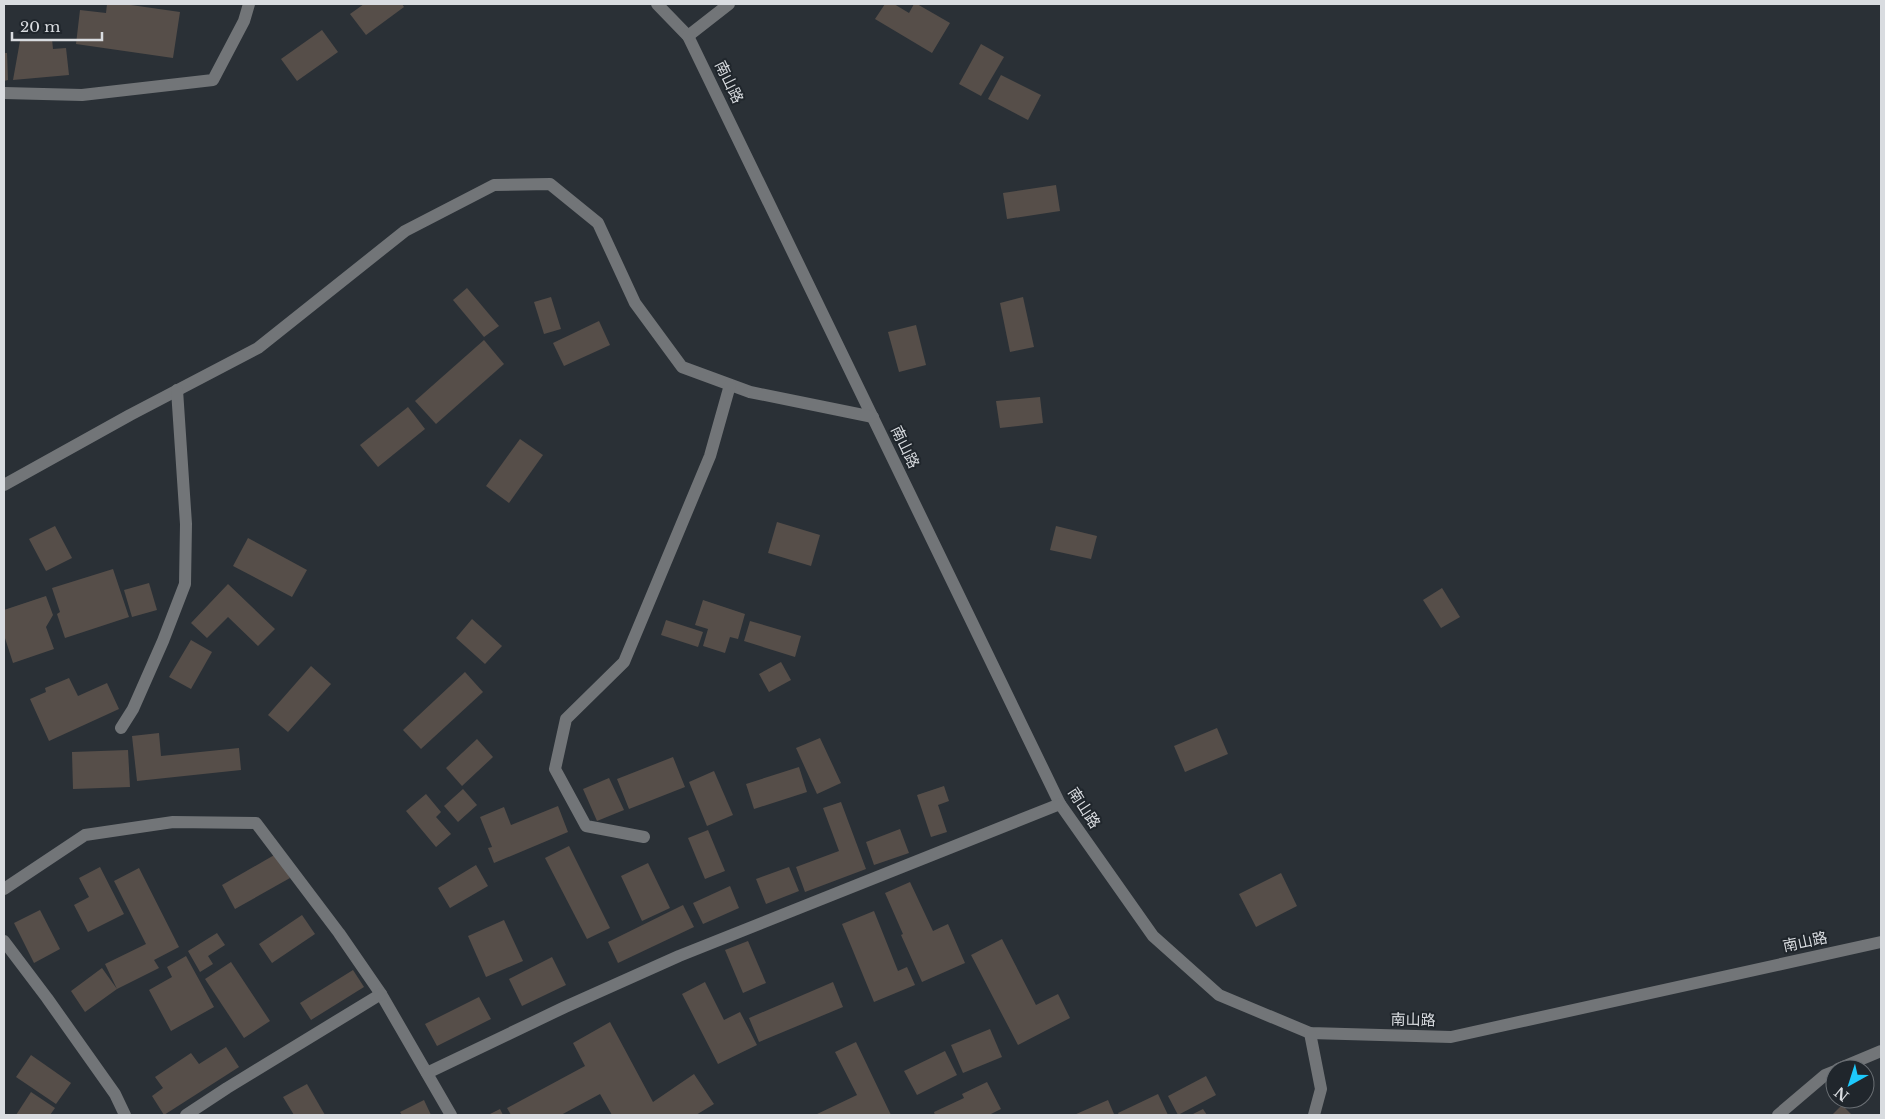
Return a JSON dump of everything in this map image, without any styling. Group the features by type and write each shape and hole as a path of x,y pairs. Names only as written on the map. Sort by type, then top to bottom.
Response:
{"street":[{"path":"4,94 82,95 213,80 244,21 249,4"},
{"name":"南山路","path":"657,4 688,36 1060,804 1153,936 1219,995 1310,1033 1452,1037 1881,942"},
{"path":"688,36 729,4"},
{"path":"4,485 258,348 406,231 494,185 550,184 598,224 635,303 682,367 750,392 873,417"},
{"path":"644,837 586,826 555,768 566,719 624,662 710,456 730,385"},
{"path":"121,728 141,692 185,584 186,524 177,390"},
{"path":"427,1073 565,1007 679,956 1060,804"},
{"path":"4,889 86,835 172,822 256,823 334,925 380,994 451,1115"},
{"path":"4,941 115,1094 126,1115"},
{"path":"186,1115 226,1088 380,994"},
{"path":"1310,1033 1321,1089 1314,1115"},
{"path":"1861,1059 1881,1050"},
{"path":"1778,1115 1825,1075"}],"building":[{"path":"107,4 124,4 180,12 173,58 76,44 80,10 106,13"},
{"path":"364,4 402,4 404,7 366,35 350,14"},
{"path":"885,4 894,4 909,13 914,4 917,4 950,23 932,53 875,19"},
{"path":"322,30 338,52 297,81 281,59"},
{"path":"52,39 53,49 66,48 69,75 13,80 20,41"},
{"path":"981,44 1004,57 981,96 959,84"},
{"path":"4,53 7,53 8,80 4,81"},
{"path":"1001,75 1041,95 1028,120 988,99"},
{"path":"1056,185 1060,211 1007,219 1003,193"},
{"path":"467,288 499,326 484,337 453,300"},
{"path":"551,297 561,329 544,334 534,302"},
{"path":"1023,297 1034,347 1010,352 1000,303"},
{"path":"599,321 610,345 564,366 553,343"},
{"path":"916,325 926,365 899,372 888,332"},
{"path":"484,340 504,364 436,424 415,401"},
{"path":"1040,397 1043,423 1000,428 996,401"},
{"path":"408,407 425,429 378,467 360,445"},
{"path":"520,439 543,455 509,503 486,486"},
{"path":"777,522 820,535 811,566 768,553"},
{"path":"55,526 72,558 46,571 29,539"},
{"path":"1056,526 1097,536 1091,559 1050,550"},
{"path":"248,538 307,570 292,597 233,566"},
{"path":"113,569 129,617 65,638 57,614 60,612 52,588"},
{"path":"149,583 157,610 132,617 124,590"},
{"path":"228,584 275,629 258,646 228,617 207,638 191,623"},
{"path":"1442,588 1460,617 1441,628 1423,600"},
{"path":"46,596 53,615 46,627 54,649 13,663 4,635 4,610"},
{"path":"703,600 745,614 738,639 730,637 725,653 703,646 708,629 695,625"},
{"path":"472,619 502,646 485,664 456,638"},
{"path":"666,620 703,632 698,647 661,635"},
{"path":"750,621 801,636 795,657 744,641"},
{"path":"191,640 212,652 191,689 169,677"},
{"path":"781,662 791,680 769,692 759,674"},
{"path":"311,666 331,684 288,732 268,715"},
{"path":"465,672 483,692 421,749 403,730"},
{"path":"69,678 78,696 107,683 119,709 49,741 30,699 46,692 45,688"},
{"path":"1217,728 1228,754 1185,772 1174,746"},
{"path":"159,733 161,756 239,748 241,770 137,781 132,736"},
{"path":"820,738 841,783 817,794 796,748"},
{"path":"477,739 493,757 462,786 446,768"},
{"path":"128,750 130,787 73,789 72,752"},
{"path":"673,757 685,787 629,809 617,779"},
{"path":"799,767 807,792 754,809 746,784"},
{"path":"714,771 733,815 707,826 689,782"},
{"path":"609,778 624,810 597,821 583,789"},
{"path":"944,786 949,801 938,805 947,832 931,837 917,795"},
{"path":"463,789 477,805 458,822 444,806"},
{"path":"426,794 441,812 436,817 451,834 436,847 406,811"},
{"path":"841,802 866,869 805,892 796,867 839,851 823,808"},
{"path":"558,806 568,832 494,863 488,848 492,847 480,817 504,807 511,825"},
{"path":"900,829 909,853 874,865 866,842"},
{"path":"708,830 725,871 705,879 688,838"},
{"path":"569,846 610,928 587,939 545,858"},
{"path":"276,854 290,878 235,909 222,885"},
{"path":"648,863 670,908 642,921 621,876"},
{"path":"476,865 488,886 450,908 438,888"},
{"path":"100,867 124,914 88,932 74,905 89,897 79,878"},
{"path":"789,867 799,891 766,904 756,879"},
{"path":"139,868 179,947 154,960 159,968 117,989 105,964 146,944 114,881"},
{"path":"1281,873 1297,906 1256,927 1239,894"},
{"path":"910,882 933,931 948,924 965,963 922,982 885,893"},
{"path":"730,886 739,908 703,924 693,903"},
{"path":"683,905 694,927 618,963 608,942"},
{"path":"40,910 60,949 34,963 14,923"},
{"path":"874,911 898,971 907,967 915,985 874,1002 842,924"},
{"path":"302,915 315,934 272,963 259,944"},
{"path":"504,920 523,961 486,977 468,936"},
{"path":"217,933 225,945 208,956 213,964 200,972 188,951"},
{"path":"1002,939 1036,1005 1058,994 1070,1018 1018,1045 971,955"},
{"path":"748,941 766,983 743,993 725,950"},
{"path":"186,956 214,1007 171,1031 149,990 172,977 167,967"},
{"path":"552,957 566,985 522,1006 509,979"},
{"path":"231,962 270,1021 244,1038 205,979"},
{"path":"102,968 117,989 85,1012 71,991"},
{"path":"353,970 364,987 311,1020 300,1003"},
{"path":"705,982 724,1020 740,1012 757,1045 718,1064 682,994"},
{"path":"833,982 843,1007 759,1042 749,1018"},
{"path":"479,997 491,1019 437,1046 425,1024"},
{"path":"610,1022 653,1102 694,1074 714,1104 696,1115 612,1115 600,1094 561,1115 511,1115 507,1108 585,1066 573,1043"},
{"path":"990,1029 1002,1057 963,1073 951,1045"},
{"path":"856,1042 891,1115 815,1115 857,1095 835,1052"},
{"path":"226,1047 239,1067 164,1115 152,1096 163,1088 155,1077 191,1053 199,1064"},
{"path":"945,1051 957,1075 917,1095 904,1071"},
{"path":"31,1055 71,1083 56,1104 16,1077"},
{"path":"1206,1076 1216,1095 1178,1115 1168,1096"},
{"path":"987,1082 1001,1109 989,1115 935,1115 934,1112 964,1098 962,1094"},
{"path":"307,1084 325,1115 294,1115 283,1097"},
{"path":"31,1092 55,1108 50,1115 16,1115"},
{"path":"1158,1094 1168,1115 1119,1115 1118,1113"},
{"path":"424,1100 431,1115 402,1115 400,1112"},
{"path":"1108,1100 1114,1114 1112,1115 1074,1115"},
{"path":"500,1109 503,1115 488,1115"},
{"path":"1203,1109 1207,1115 1191,1115"},
{"path":"1838,1109 1846,1109 1852,1115 1832,1115"}]}
